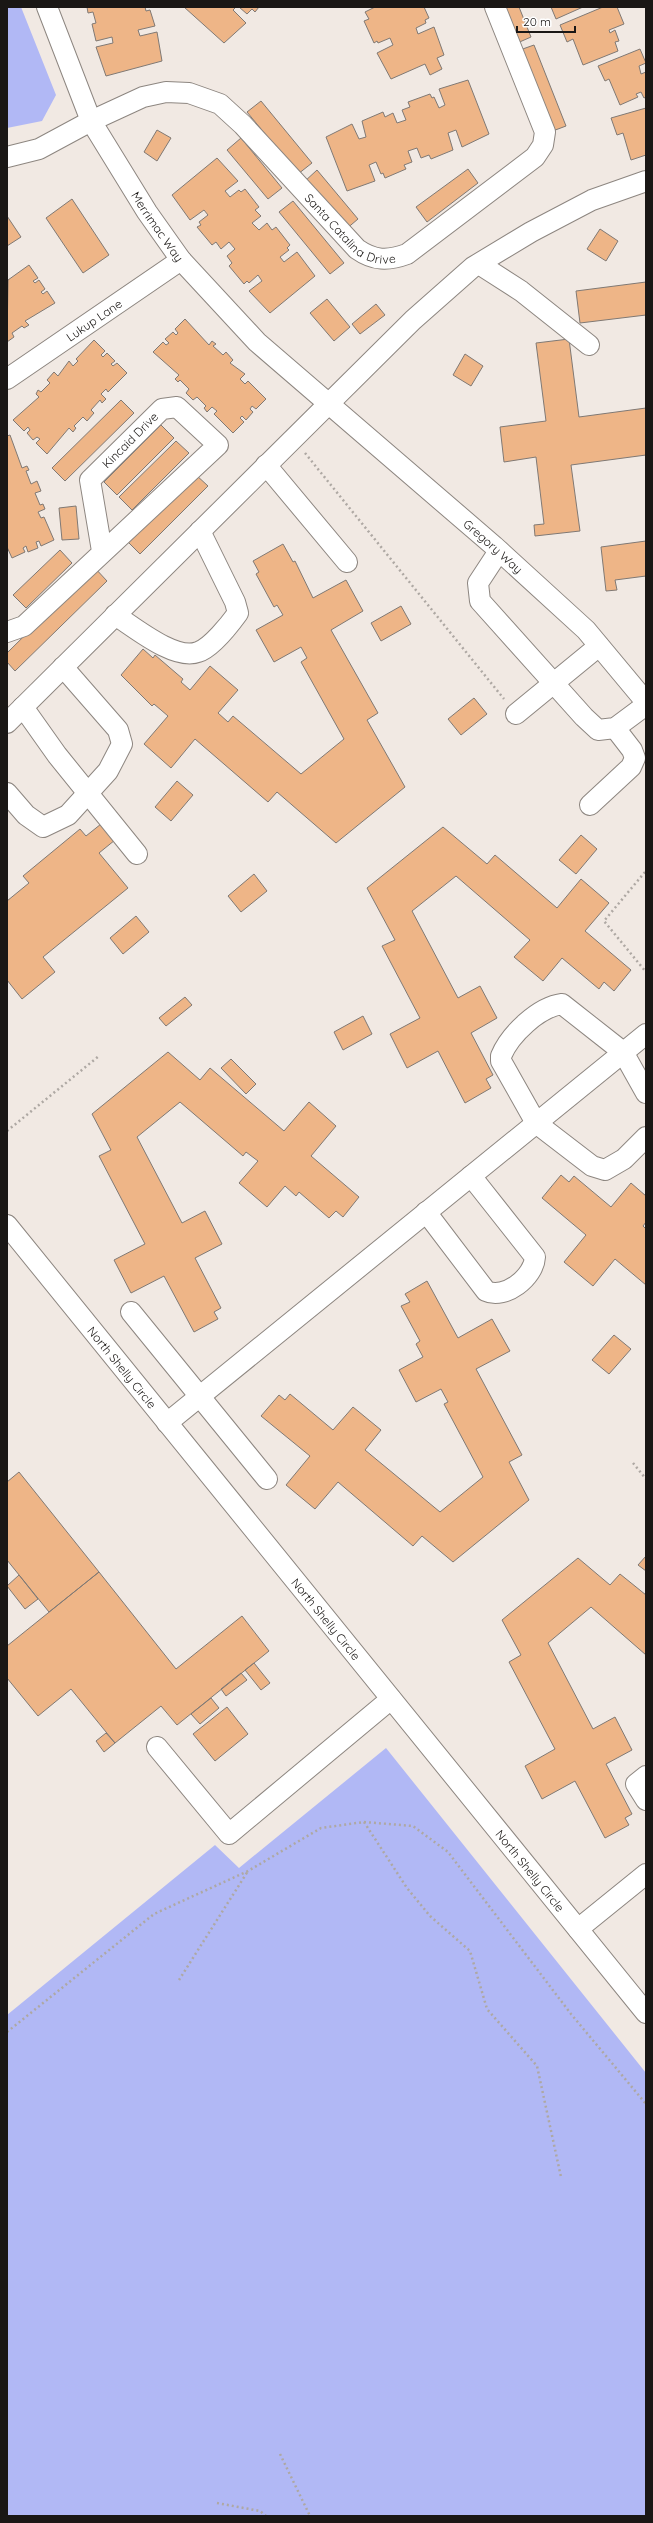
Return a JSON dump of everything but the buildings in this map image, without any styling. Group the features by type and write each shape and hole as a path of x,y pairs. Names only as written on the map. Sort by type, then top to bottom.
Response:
{"street":[{"name":"Merrimac Way","path":"47,7 91,121 147,212 181,260 257,342 328,404"},
{"name":"Santa Catalina Drive","path":"7,157 39,149 91,121 144,97 166,92 189,92 220,104 243,125 357,249 367,256 379,259 394,259 407,254 535,157 543,145 545,132 495,7"},
{"path":"7,723 413,320 479,264 531,232 592,200 646,181"},
{"name":"Lukup Lane","path":"7,379 181,260"},
{"path":"479,264 522,291 589,345"},
{"name":"Gregory Way","path":"328,404 500,551 586,630 646,704"},
{"name":"Kincaid Drive","path":"7,632 24,626 102,551 218,445 177,407 162,409 90,480 102,551"},
{"path":"266,465 347,562"},
{"path":"115,615 169,649 188,653 199,652 227,628 238,613 236,602 200,531"},
{"path":"500,551 478,583 480,601 598,730 615,728 646,704"},
{"path":"516,714 599,646"},
{"path":"7,794 26,815 42,827 68,815 108,771 122,744 118,730 63,667"},
{"path":"23,707 87,794 137,854"},
{"path":"590,805 631,767 635,758 632,750 615,728"},
{"path":"646,1092 623,1052 562,1004 543,1012 520,1029 503,1052 501,1061 536,1123 599,1170 605,1170 624,1159 646,1137"},
{"path":"167,1423 646,1034"},
{"path":"426,1212 486,1290 498,1294 508,1290 524,1279 535,1263 536,1257 471,1176"},
{"name":"North Shelly Circle","path":"7,1225 646,2013"},
{"path":"131,1312 267,1479"},
{"path":"157,1747 229,1834 391,1699"},
{"path":"646,1776 636,1784 646,1800"},
{"path":"578,1929 646,1874"}],"path":[{"path":"293,439 516,714"},
{"path":"645,872 604,921 646,972"},
{"path":"7,1131 98,1056"},
{"path":"633,1463 646,1478"},
{"path":"364,1822 408,1888 430,1916 470,1952 487,2009 537,2066 561,2177"},
{"path":"7,2032 154,1914 248,1871 321,1828 364,1822 413,1826 448,1852 571,2014 646,2104"},
{"path":"179,1980 248,1871"},
{"path":"280,2454 310,2516"},
{"path":"217,2503 260,2511 266,2516"}],"shaded area":[{"path":"7,7 21,7 56,95 42,121 7,128"},
{"path":"386,1748 646,2073 646,2516 7,2516 7,2015 215,1845 239,1868"}]}
